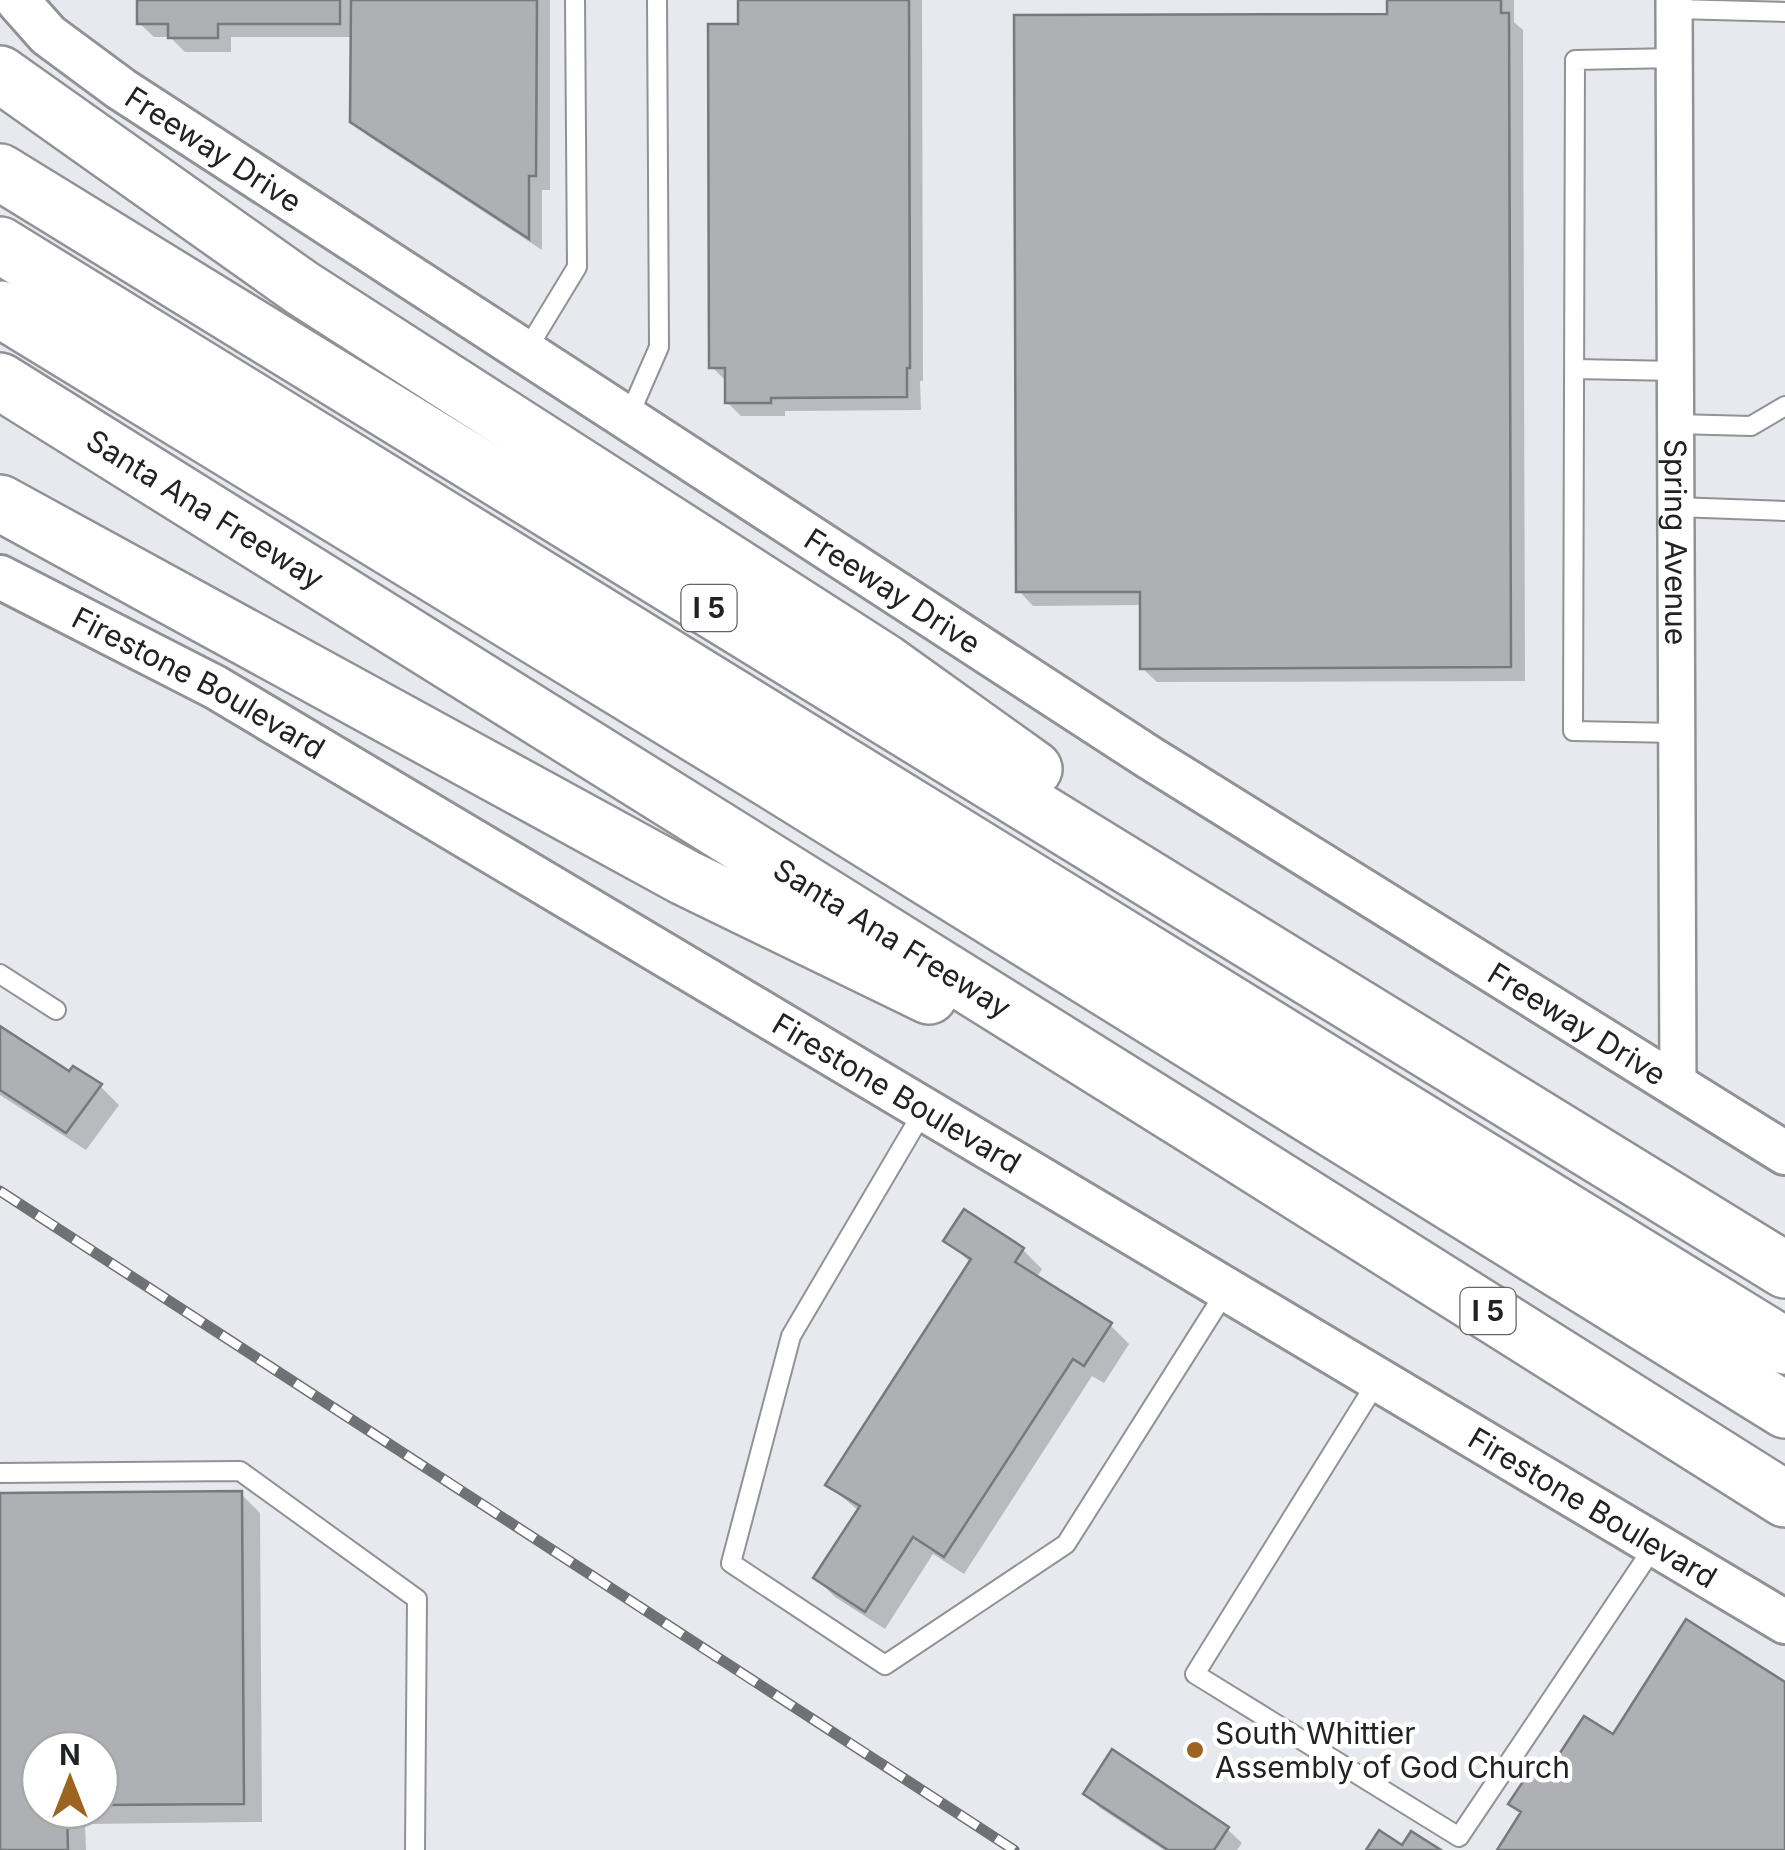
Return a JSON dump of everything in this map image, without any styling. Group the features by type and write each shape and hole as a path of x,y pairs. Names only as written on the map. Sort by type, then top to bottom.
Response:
{"highway":[{"path":"0,74 302,288 886,663 1418,1044"},
{"name":"I 5","path":"0,172 1785,1270"},
{"path":"0,245 1785,1346"},
{"path":"0,309 774,782 1785,1410"},
{"name":"Santa Ana Freeway","path":"0,381 1785,1499"},
{"path":"0,503 684,877 1190,1124"}],"street":[{"name":"Freeway Drive","path":"16,0 48,18 120,90 1150,758 1785,1153"},
{"name":"Spring Avenue","path":"1674,4 1678,1087"},
{"name":"Firestone Boulevard","path":"0,577 215,688 1785,1622"}],"lane":[{"path":"526,352 576,267 575,0"},
{"path":"628,419 660,347 657,0"},
{"path":"1674,4 1785,12"},
{"path":"1674,58 1575,60 1574,731 1677,733"},
{"path":"1574,369 1676,371"},
{"path":"1676,424 1751,426 1785,406"},
{"path":"1676,507 1785,511"},
{"path":"0,974 56,1010"},
{"path":"925,1110 791,1336 731,1563 885,1666 1066,1544 1226,1289"},
{"path":"1378,1380 1194,1674 1459,1837 1655,1545"},
{"path":"0,1473 240,1470 417,1599 414,1850"}],"building":[{"path":"137,0 340,0 340,24 218,24 218,38 168,38 168,24 137,24"},
{"path":"351,0 537,0 536,176 529,176 529,239 350,122"},
{"path":"738,0 909,0 907,397 771,398 771,403 725,403 725,368 709,368 708,24 738,24"},
{"path":"1387,0 1501,0 1501,13 1509,13 1511,667 1140,669 1140,592 1016,592 1014,15 1387,14"},
{"path":"0,1026 69,1071 73,1066 102,1084 66,1133 0,1090"},
{"path":"964,1209 1024,1248 1015,1262 1112,1323 1084,1366 1073,1359 944,1557 913,1537 865,1612 813,1578 860,1506 825,1485 971,1259 943,1241"},
{"path":"242,1491 244,1804 120,1805 120,1730 20,1730 20,1830 68,1830 68,1850 0,1850 0,1493"},
{"path":"1686,1619 1785,1682 1785,1850 1497,1850 1521,1812 1508,1804 1534,1765 1547,1773 1584,1716 1613,1734"},
{"path":"1112,1749 1229,1827 1214,1850 1168,1850 1083,1794"},
{"path":"1379,1830 1402,1845 1411,1831 1441,1850 1366,1850"}],"railway":[{"path":"0,1191 1014,1850"}],"place":[{"name":"South Whittier Assembly of God Church","path":"1195,1750"}]}
